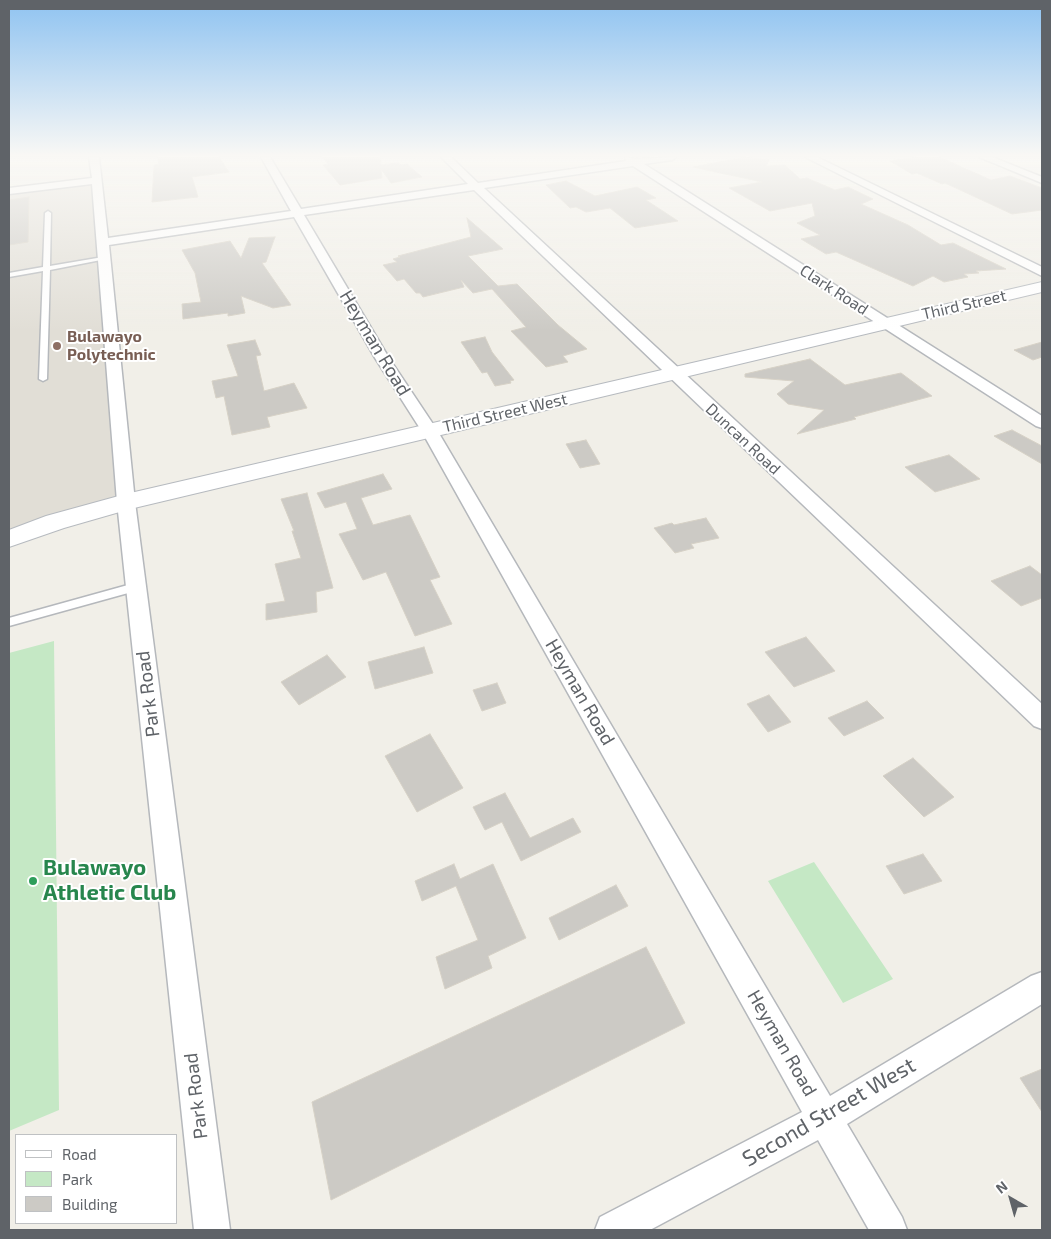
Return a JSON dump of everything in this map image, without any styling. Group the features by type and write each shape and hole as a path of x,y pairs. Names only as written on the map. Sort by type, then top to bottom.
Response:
{"main road":[{"name":"Third Street","path":"885,323 1042,286"},
{"name":"Third Street West","path":"9,539 55,522 126,502 885,323"}],"street":[{"name":"Park Road","path":"100,215 126,502 212,1230"},
{"path":"103,251 288,215"},
{"name":"Heyman Road","path":"298,215 382,358 429,430 889,1230"},
{"name":"Duncan Road","path":"507,215 1042,719"},
{"name":"Clark Road","path":"716,215 1042,423"},
{"path":"926,215 1042,272"},
{"name":"Second Street West","path":"613,1230 825,1118 1042,988"}],"lane":[{"path":"43,379 48,268 48,215"},
{"path":"9,275 48,268 103,251"},
{"path":"9,622 136,587"}],"shaded area":[{"name":"Bulawayo Polytechnic","path":"9,215 94,215 120,499 55,517 9,535"}],"green space":[{"name":"Bulawayo Athletic Club","path":"54,641 59,1110 9,1131 9,653"},
{"path":"814,862 893,979 843,1003 768,881"}],"building":[{"path":"9,215 29,215 28,242 9,245"},
{"path":"619,215 669,215 678,221 635,228"},
{"path":"885,215 908,225 941,245 953,243 1006,269 976,271 979,273 964,274 968,277 944,282 933,276 913,286 836,252 826,254 801,239 820,235 797,223 815,216"},
{"path":"467,218 503,249 468,256 498,286 517,284 558,325 587,349 563,356 568,362 546,367 511,331 526,327 492,289 473,293 461,280 464,287 423,297 420,293 416,293 404,279 397,281 383,265 397,262 393,259 400,257 398,256 471,237"},
{"path":"275,237 266,262 262,263 291,305 273,308 241,296 245,313 228,316 228,313 183,319 182,304 201,302 195,273 182,250 230,241 241,258 249,238"},
{"path":"485,337 492,352 514,380 510,381 511,383 495,386 487,372 482,373 461,342"},
{"path":"255,340 261,355 256,356 264,391 294,383 307,408 267,417 270,427 232,435 224,396 216,398 212,381 238,376 227,345"},
{"path":"1042,342 1042,357 1033,360 1014,350"},
{"path":"810,359 845,385 901,373 932,396 854,417 856,419 797,434 824,410 788,404 777,394 794,381 745,377 745,374"},
{"path":"1012,430 1042,446 1042,464 994,436"},
{"path":"586,440 600,464 580,468 566,444"},
{"path":"949,455 980,479 935,492 905,467"},
{"path":"383,474 392,489 361,498 373,525 410,515 440,577 430,580 452,624 415,636 386,572 363,580 339,534 357,529 346,502 325,508 317,493"},
{"path":"307,493 333,588 316,592 317,612 266,620 266,604 285,601 275,564 301,558 292,531 294,531 281,499"},
{"path":"706,518 719,538 691,544 694,548 675,553 654,528 672,523 674,525"},
{"path":"1030,566 1042,575 1042,598 1021,606 991,581"},
{"path":"806,637 835,671 794,687 765,652"},
{"path":"424,647 433,673 375,689 368,662"},
{"path":"327,655 346,677 299,705 281,682"},
{"path":"497,683 506,703 482,711 473,690"},
{"path":"769,695 791,722 768,732 747,704"},
{"path":"867,701 884,718 844,736 828,718"},
{"path":"430,734 463,788 417,812 385,756"},
{"path":"913,758 954,797 924,817 883,776"},
{"path":"505,793 530,838 573,818 581,832 521,861 502,822 485,830 473,807"},
{"path":"923,854 942,881 904,894 886,866"},
{"path":"454,864 460,879 493,864 526,938 488,956 492,968 445,989 436,957 478,940 456,886 422,901 415,881"},
{"path":"616,885 628,906 559,940 549,918"},
{"path":"646,947 685,1023 331,1200 312,1102"},
{"path":"1042,1069 1042,1112 1020,1078"}],"place":[{"name":"Bulawayo Polytechnic","path":"57,346"},
{"name":"Bulawayo Athletic Club","path":"33,881"}]}
